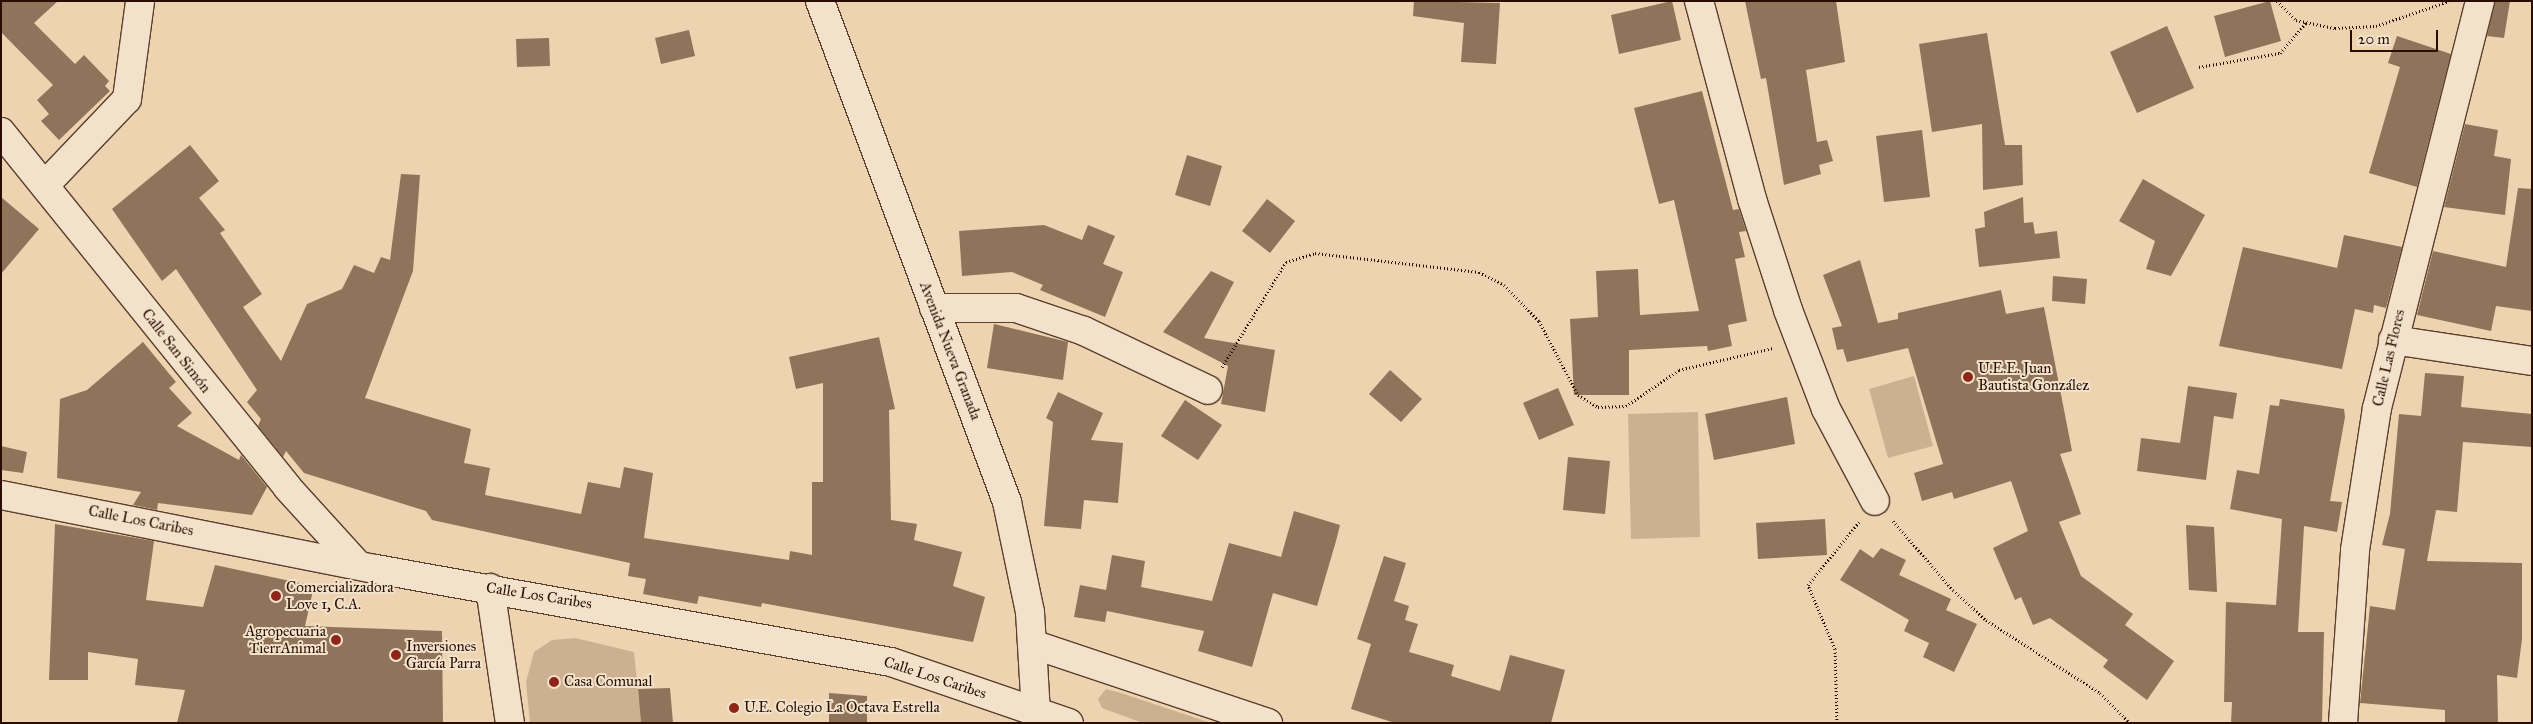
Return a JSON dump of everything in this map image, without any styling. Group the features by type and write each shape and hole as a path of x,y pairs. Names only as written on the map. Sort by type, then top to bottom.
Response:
{"street":[{"path":"46,184 127,99 140,1"},
{"name":"Avenida Nueva Granada","path":"820,1 1007,502 1024,572 1032,644 1036,712"},
{"path":"1699,1 1752,199 1800,341 1826,409 1875,501"},
{"name":"Calle Las Flores","path":"2343,723 2355,550 2393,340 2480,1"},
{"name":"Calle San Simón","path":"1,132 46,184 196,376 357,564"},
{"path":"934,308 1016,308 1084,331 1208,390"},
{"path":"2393,340 2532,361"},
{"name":"Calle Los Caribes","path":"1,495 357,564 891,662 1069,723"},
{"path":"490,588 510,723"},
{"path":"1032,644 1268,723"}],"path":[{"path":"2277,1 2296,20 2336,28 2376,26 2449,1"},
{"path":"2199,67 2280,53 2306,23"},
{"path":"1208,390 1286,262 1315,253 1479,272 1504,285 1539,321 1578,395 1598,407 1626,406 1679,370 1800,341"},
{"path":"1837,723 1834,649 1808,585 1875,501 1953,590 1986,620 2100,693 2130,723"}],"shaded area":[{"path":"1914,376 1933,446 1888,458 1869,389"},
{"path":"1698,412 1700,537 1631,539 1628,414"},
{"path":"575,638 634,652 641,723 530,723 526,682 534,652 552,640"},
{"path":"1106,689 1211,723 1143,723 1102,708 1098,699"}],"building":[{"path":"1,1 58,1 34,23 75,64 84,55 109,81 105,86 110,91 59,140 41,121 49,114 37,100 53,85 1,32"},
{"path":"1414,1 1500,3 1496,64 1461,62 1464,23 1413,16"},
{"path":"1672,1 1681,40 1619,54 1611,15"},
{"path":"1745,1 1836,1 1845,62 1806,70 1817,142 1827,140 1833,161 1819,165 1821,174 1784,185 1766,78 1761,79"},
{"path":"2270,1 2281,41 2225,57 2214,16"},
{"path":"2495,1 2510,1 2504,38 2487,36"},
{"path":"2167,26 2194,88 2137,113 2110,52"},
{"path":"689,30 695,56 661,64 655,38"},
{"path":"1987,33 2005,145 2022,145 2023,185 1983,190 1982,124 1932,132 1919,44"},
{"path":"2397,36 2451,54 2417,187 2369,173 2400,67 2388,63"},
{"path":"549,38 550,66 517,67 516,39"},
{"path":"1702,91 1733,210 1739,209 1746,231 1739,232 1745,257 1735,259 1747,321 1728,325 1732,346 1708,351 1707,346 1629,350 1629,395 1574,395 1570,319 1598,317 1596,271 1638,269 1640,315 1699,311 1674,200 1659,204 1634,108"},
{"path":"2465,124 2498,130 2494,156 2511,159 2505,215 2444,207"},
{"path":"1922,130 1930,197 1884,202 1876,136"},
{"path":"190,145 219,181 199,198 225,230 220,233 262,294 243,307 281,361 307,304 342,289 354,265 374,273 381,257 390,260 401,174 420,175 413,271 365,398 471,429 464,463 490,468 485,495 581,514 588,482 620,488 624,467 653,473 644,538 789,560 790,551 812,555 812,482 823,482 823,383 796,389 789,357 879,337 895,409 889,410 891,520 917,524 914,540 962,552 953,586 985,597 973,642 762,603 761,607 699,596 697,604 643,594 646,579 628,576 630,563 432,520 426,511 304,473 286,451 283,457 258,426 261,419 247,402 257,390 176,269 162,281 112,209"},
{"path":"1187,155 1222,166 1210,206 1175,195"},
{"path":"2143,179 2205,215 2171,276 2146,269 2155,241 2119,221"},
{"path":"2518,188 2532,189 2532,311 2496,306 2491,331 2417,315 2433,251 2506,267"},
{"path":"1,197 39,229 1,274"},
{"path":"2023,197 2024,223 2033,222 2035,234 2057,231 2060,258 1979,267 1975,229 1985,227 1984,212"},
{"path":"1267,199 1295,221 1270,253 1242,231"},
{"path":"1044,225 1082,240 1088,225 1115,236 1103,264 1123,272 1105,317 1040,290 1043,285 1012,272 962,276 959,231"},
{"path":"2344,235 2402,247 2386,308 2374,305 2373,313 2355,309 2342,369 2219,346 2243,247 2337,268"},
{"path":"1860,260 1878,323 1898,319 1898,313 2001,290 2006,314 2044,307 2072,451 2060,454 2081,514 2059,522 2081,576 2133,614 2125,625 2174,661 2147,700 2103,667 2108,660 2050,618 2033,625 2021,597 2015,600 1993,548 2028,531 2011,481 1954,499 1952,492 1922,501 1914,473 1943,464 1908,348 1847,362 1843,349 1837,350 1832,328 1842,326 1823,275"},
{"path":"1211,271 1234,282 1204,338 1275,350 1265,412 1221,404 1228,366 1163,332"},
{"path":"2053,276 2087,279 2085,304 2052,301"},
{"path":"994,324 1068,342 1063,380 987,368"},
{"path":"143,342 176,382 169,388 192,413 177,426 239,460 241,455 267,487 252,515 158,503 157,510 133,505 141,492 57,478 60,399 87,390"},
{"path":"1390,370 1422,399 1401,422 1369,394"},
{"path":"2425,373 2464,376 2461,407 2532,414 2532,447 2463,442 2457,512 2436,510 2427,561 2522,563 2522,639 2517,678 2497,675 2498,723 2445,723 2445,710 2360,703 2370,606 2395,610 2405,549 2382,545 2390,514 2399,414 2421,416"},
{"path":"2188,386 2237,393 2233,419 2214,416 2206,480 2137,471 2141,438 2180,443"},
{"path":"1558,388 1574,425 1539,440 1523,403"},
{"path":"1058,392 1103,413 1091,440 1123,443 1118,503 1084,500 1081,529 1044,526 1053,422 1046,418"},
{"path":"1787,397 1795,444 1714,460 1705,414"},
{"path":"2280,399 2344,409 2345,417 2330,501 2342,502 2337,532 2304,526 2298,632 2324,632 2322,723 2231,723 2232,702 2224,702 2226,602 2276,605 2282,519 2230,509 2237,470 2259,474 2270,405 2279,406"},
{"path":"1185,400 1222,425 1198,460 1161,436"},
{"path":"1,446 27,452 23,473 1,470"},
{"path":"1568,457 1610,461 1605,514 1563,510"},
{"path":"1294,511 1340,525 1336,541 1317,606 1273,593 1252,667 1198,651 1204,631 1107,611 1105,622 1074,617 1080,585 1106,590 1112,555 1145,561 1141,587 1212,601 1229,543 1281,557"},
{"path":"1825,519 1827,555 1758,559 1756,523"},
{"path":"55,524 154,541 146,600 203,607 215,565 314,586 305,626 442,631 443,723 177,723 185,690 135,685 138,659 88,652 88,680 49,680"},
{"path":"2186,525 2214,527 2217,592 2189,590"},
{"path":"1881,548 1906,560 1899,575 1951,599 1946,610 1977,624 1954,672 1923,657 1929,643 1904,631 1909,620 1840,580 1860,549 1873,558"},
{"path":"1384,556 1406,563 1394,601 1409,606 1405,620 1418,624 1409,652 1454,665 1451,676 1500,691 1510,655 1565,670 1551,723 1395,723 1351,709 1371,644 1357,639"},
{"path":"670,688 673,723 641,723 638,689"},
{"path":"829,693 867,696 867,723 829,723"}],"place":[{"name":"U.E.E. Juan Bautista González","path":"1968,377"},
{"name":"Comercializadora Love 1, C.A.","path":"276,596"},
{"name":"Agropecuaria TierrAnimal","path":"336,640"},
{"name":"Inversiones García Parra","path":"396,655"},
{"name":"Casa Comunal","path":"554,682"},
{"name":"U.E. Colegio La Octava Estrella","path":"734,708"}]}
